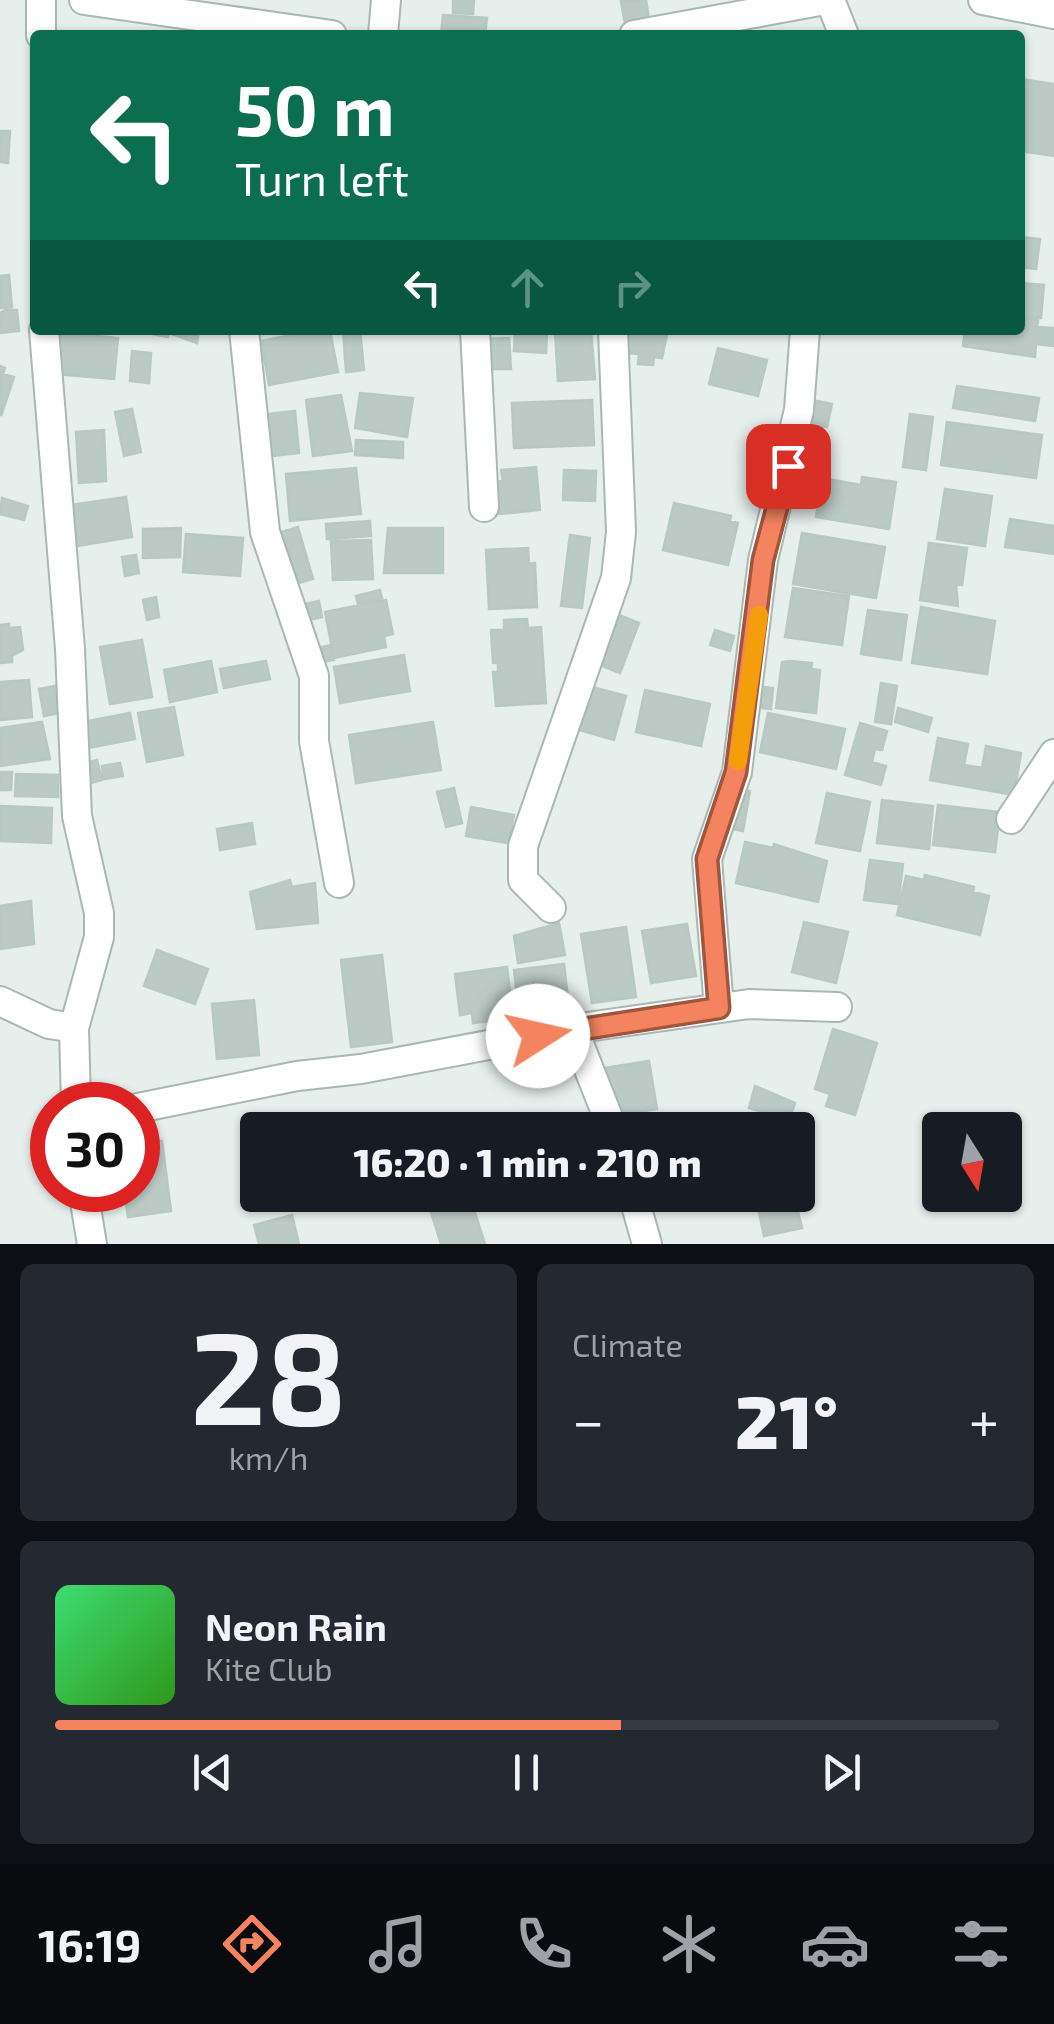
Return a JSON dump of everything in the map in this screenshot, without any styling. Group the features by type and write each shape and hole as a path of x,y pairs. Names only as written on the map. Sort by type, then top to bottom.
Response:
{"street":[{"path":"41,30 42,0"},
{"path":"84,0 266,30"},
{"path":"383,30 386,0"},
{"path":"662,30 828,0 842,30"},
{"path":"983,0 1054,14"},
{"path":"44,335 70,648 77,816 100,914 99,938 74,1028 80,1082"},
{"path":"245,335 265,532 314,676 314,741 339,883"},
{"path":"474,335 484,507"},
{"path":"551,908 523,880 522,846 616,578 621,532 614,335"},
{"path":"719,1008 707,859 736,772 763,560 799,410 805,335"},
{"path":"1011,819 1054,754"},
{"path":"0,1002 49,1024 74,1028"},
{"path":"160,1104 574,1029 719,1008 776,1003 837,1007"},
{"path":"574,1029 606,1112"},
{"path":"87,1212 92,1244"},
{"path":"638,1212 647,1244"}],"building":[{"path":"453,0 474,0 473,14 453,13"},
{"path":"646,0 649,19 625,24 621,1"},
{"path":"443,15 487,18 486,30 441,30"},
{"path":"1025,80 1054,84 1054,156 1025,152"},
{"path":"0,131 10,131 8,163 0,162"},
{"path":"1025,238 1040,239 1036,269 1025,268"},
{"path":"9,275 12,307 0,308 0,276"},
{"path":"1025,283 1044,285 1041,318 1025,316"},
{"path":"17,310 19,331 0,333 0,313"},
{"path":"1025,319 1038,320 1037,327 1054,328 1054,346 1036,344 1035,357 963,346 964,335 1025,335"},
{"path":"59,335 118,338 114,379 55,374"},
{"path":"175,335 198,335 197,343"},
{"path":"292,335 331,335 338,372 269,385 261,341"},
{"path":"343,335 360,335 364,370 346,372"},
{"path":"515,335 547,335 546,353 514,351"},
{"path":"555,335 591,335 595,379 558,381"},
{"path":"629,335 667,335 662,358 654,357 653,365 638,364 639,354 627,353"},
{"path":"509,338 511,369 489,369 488,339"},
{"path":"718,348 767,360 758,396 709,384"},
{"path":"132,351 151,353 149,383 130,381"},
{"path":"0,366 5,368 3,374 14,377 1,416"},
{"path":"957,386 1039,398 1035,421 953,408"},
{"path":"360,393 413,398 407,437 355,428"},
{"path":"341,395 352,451 313,456 306,400"},
{"path":"592,400 594,445 514,448 512,403"},
{"path":"812,400 832,404 827,427 807,423"},
{"path":"132,409 141,452 124,456 115,412"},
{"path":"295,411 299,453 271,456 267,414"},
{"path":"910,414 933,417 926,470 903,467"},
{"path":"947,422 1042,435 1036,478 941,465"},
{"path":"104,430 106,481 79,483 76,432"},
{"path":"356,440 403,442 403,458 355,455"},
{"path":"536,467 540,510 499,514 496,482 503,481 501,470"},
{"path":"356,468 361,514 290,521 286,474"},
{"path":"564,470 596,471 595,501 563,500"},
{"path":"862,477 896,482 889,529 816,517 822,478 861,485"},
{"path":"945,489 992,496 985,546 937,539"},
{"path":"126,497 132,537 71,547 64,506"},
{"path":"2,498 28,506 24,520 0,514"},
{"path":"674,503 731,516 730,521 738,523 728,565 663,550"},
{"path":"1010,519 1054,526 1054,554 1005,547"},
{"path":"370,521 371,536 327,539 326,524"},
{"path":"298,527 313,579 292,585 278,533"},
{"path":"181,528 180,557 143,558 143,529"},
{"path":"388,528 443,528 443,573 384,573"},
{"path":"802,533 885,547 876,598 793,584"},
{"path":"186,534 243,538 240,576 183,572"},
{"path":"570,535 590,538 582,608 561,606"},
{"path":"371,540 373,579 333,580 331,541"},
{"path":"929,543 967,548 962,585 956,584 958,606 920,600"},
{"path":"528,548 529,564 535,563 537,607 489,609 486,550"},
{"path":"136,555 139,573 125,576 122,557"},
{"path":"793,588 849,596 842,645 785,637"},
{"path":"380,590 382,598 358,604 356,596"},
{"path":"156,597 159,617 147,620 143,600"},
{"path":"386,600 393,634 384,636 386,647 334,658 325,612"},
{"path":"319,601 322,617 309,620 305,604"},
{"path":"921,607 995,621 987,674 912,663"},
{"path":"868,610 907,615 901,660 861,654"},
{"path":"614,613 639,623 620,673 595,663"},
{"path":"527,619 528,628 541,627 546,703 496,706 493,672 498,672 498,663 493,663 491,630 504,630 504,620"},
{"path":"9,624 9,628 20,627 23,650 12,656 12,662 0,663 0,625"},
{"path":"715,630 734,636 730,651 710,645"},
{"path":"142,640 152,697 110,704 100,647"},
{"path":"331,645 334,660 320,662 318,648"},
{"path":"404,655 410,691 340,703 334,667"},
{"path":"211,661 217,692 170,702 164,670"},
{"path":"266,661 270,679 224,688 220,669"},
{"path":"782,662 812,663 811,669 820,670 816,713 776,708"},
{"path":"29,680 32,717 0,720 0,682"},
{"path":"881,683 897,686 891,724 875,722"},
{"path":"55,686 60,713 44,716 39,689"},
{"path":"755,686 773,688 771,709 752,707"},
{"path":"592,687 626,696 614,740 579,730"},
{"path":"645,690 710,704 701,746 636,732"},
{"path":"174,707 183,755 147,762 138,713"},
{"path":"898,708 932,718 928,732 895,722"},
{"path":"130,713 135,739 88,748 83,722"},
{"path":"768,713 845,729 836,769 760,752"},
{"path":"42,722 50,759 0,766 0,728"},
{"path":"433,722 441,770 356,783 349,735"},
{"path":"860,723 887,731 882,750 875,749 872,762 886,766 881,785 845,775"},
{"path":"938,738 968,744 964,765 982,768 986,746 1021,753 1014,795 930,780"},
{"path":"97,760 102,780 88,784 83,764"},
{"path":"120,763 123,776 104,779 102,766"},
{"path":"0,772 12,772 11,790 0,790"},
{"path":"16,774 58,775 58,797 15,796"},
{"path":"454,788 462,823 446,827 437,792"},
{"path":"733,789 750,791 743,831 726,828"},
{"path":"827,793 870,802 860,851 816,843"},
{"path":"882,800 933,806 929,849 877,843"},
{"path":"938,805 1000,812 995,852 933,845"},
{"path":"0,806 52,808 51,843 0,841"},
{"path":"471,807 514,815 508,843 466,836"},
{"path":"252,823 255,844 220,850 217,829"},
{"path":"745,842 773,848 774,844 827,861 818,902 736,883"},
{"path":"870,860 903,864 898,904 864,900"},
{"path":"925,875 974,887 973,892 989,896 980,935 897,915 906,876 924,880"},
{"path":"290,880 292,887 315,883 318,923 257,929 250,892"},
{"path":"31,901 34,944 0,949 0,906"},
{"path":"804,922 848,932 836,983 792,972"},
{"path":"559,923 565,955 518,963 514,936"},
{"path":"687,924 696,976 651,983 642,931"},
{"path":"626,927 636,997 592,1003 581,934"},
{"path":"157,950 208,969 195,1004 144,986"},
{"path":"382,955 392,1042 351,1047 341,960"},
{"path":"564,964 570,1016 520,1022 514,970"},
{"path":"507,967 512,1008 498,1010 499,1020 473,1023 472,1013 460,1015 455,974"},
{"path":"254,1000 259,1055 217,1059 212,1004"},
{"path":"833,1029 877,1043 855,1115 826,1106 830,1094 815,1089"},
{"path":"649,1061 657,1109 611,1112 604,1068"},
{"path":"755,1086 795,1103 792,1112 749,1108"},
{"path":"162,1141 171,1211 128,1217 127,1212 160,1212"},
{"path":"431,1212 475,1212 485,1244 441,1244"},
{"path":"759,1212 798,1212 802,1228 764,1236"},
{"path":"292,1215 299,1244 259,1244 254,1225"}],"slow traffic":[{"path":"738,761 759,615"}],"route":[{"path":"538,1036 719,1008 718,958 708,896 707,859 736,772 758,627 763,560 788,466"}]}
